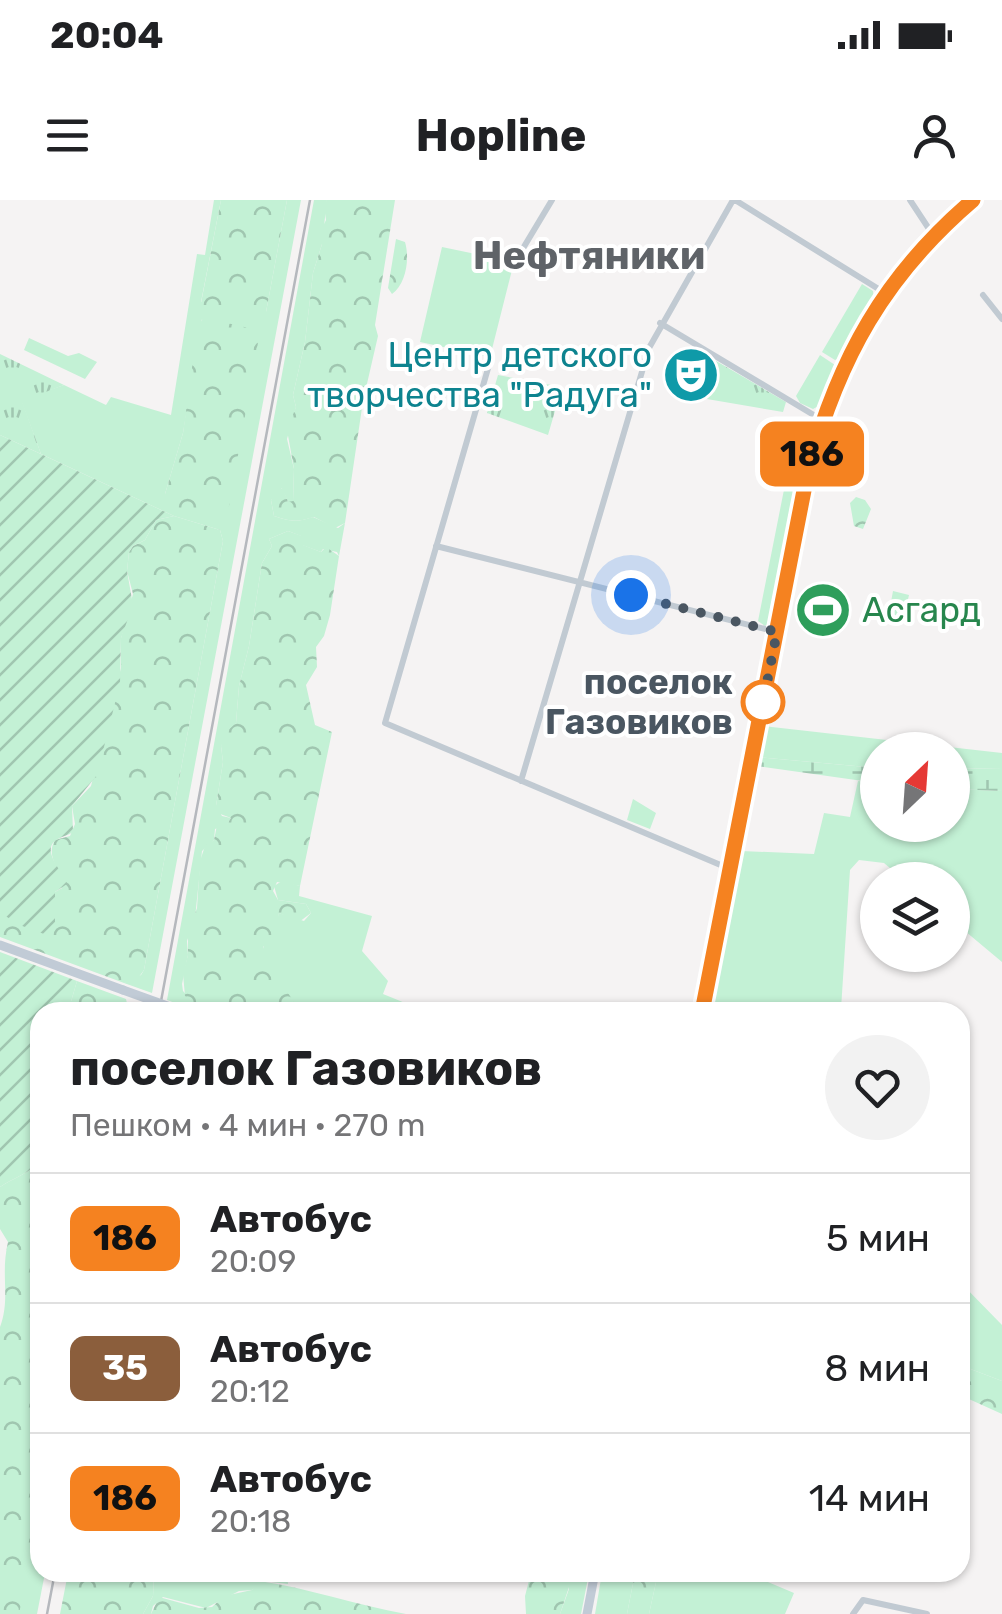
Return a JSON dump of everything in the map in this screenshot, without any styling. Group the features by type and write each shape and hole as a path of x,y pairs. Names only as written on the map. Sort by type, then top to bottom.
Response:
{"main road":[{"path":"704,1002 808,470 822,420 842,367 885,293 934,235 973,200"},
{"path":"0,945 157,1002"},
{"path":"587,1614 593,1582"}],"street":[{"path":"519,255 552,200"},
{"path":"522,781 634,392 660,323 734,200 885,293"},
{"path":"910,200 934,235"},
{"path":"983,295 1002,319"},
{"path":"660,323 822,420"},
{"path":"489,365 384,723 732,870"},
{"path":"436,546 777,632"},
{"path":"854,1614 864,1600 927,1614"}],"green space":[{"path":"214,200 221,200 201,302 266,312 287,200 301,200 152,993 124,983 144,970 223,541 220,530 174,516 41,454 21,400 64,385 106,405 111,397 171,415 197,254 205,255","holes":["202,319 221,515 165,494 183,433"]},
{"path":"221,200 287,200 266,312 254,320 203,310 201,303"},
{"path":"314,200 327,200 293,395 296,407 287,439 294,469 293,502 288,502 282,488 271,500 274,516 280,518 294,521 313,517 338,528 345,523 339,556 337,552 321,552 302,545 301,536 288,531 269,539 272,546 262,563 236,723 221,746 223,762 216,806 222,816 231,818 227,825 215,829 214,840 202,851 195,918 187,941 182,984 191,1002 167,1000"},
{"path":"327,200 395,200 375,325 378,336 363,401 345,523 335,528 314,517 294,521 274,516 271,500 276,490 283,488 288,502 293,501 294,469 287,430 296,407 293,395"},
{"path":"396,239 405,242 407,263 404,278 392,294 388,288"},
{"path":"442,247 514,262 490,357 420,342"},
{"path":"862,284 873,291 874,300 841,358 835,360 822,352"},
{"path":"205,318 253,329 259,337 229,506 221,515 185,510 166,500 165,494 183,433 198,324"},
{"path":"29,338 68,356 79,353 97,362 85,379 24,350"},
{"path":"0,354 64,385 22,401 41,454 0,435"},
{"path":"820,355 836,370 822,404 813,409 800,403 796,396"},
{"path":"711,358 786,402 783,412 701,398"},
{"path":"498,375 562,387 548,435 487,413"},
{"path":"803,419 812,431 774,619 765,626 758,621 797,424"},
{"path":"0,435 174,516 156,520 145,540 129,552 127,571 133,605 121,638 120,683 97,775 72,806 73,832 58,839 51,848 67,884 55,892 55,924 44,934 17,924 0,912"},
{"path":"856,497 865,500 871,509 863,529 854,526 850,503"},
{"path":"174,516 220,530 223,541 144,970 136,981 124,983 0,937 0,912 55,916 55,892 62,888 52,846 55,840 70,836 75,824 72,806 91,786 121,668 121,638 133,594 127,571 129,552 145,540 156,520"},
{"path":"288,531 302,536 303,545 321,552 326,547 339,556 330,615 316,647 317,667 306,685 315,725 332,732 300,886 277,882 273,891 278,900 306,904 311,913 299,922 279,913 276,932 263,947 268,964 293,1002 191,1002 185,996 183,974 188,934 197,908 200,861 205,846 214,840 217,825 227,824 231,818 215,812 223,762 221,746 224,734 236,723 262,563 272,546 269,539"},
{"path":"893,591 909,595 903,621 888,618"},
{"path":"763,726 860,737 860,766 757,757"},
{"path":"970,749 1002,753 1002,769 970,768"},
{"path":"757,757 860,766 860,781 756,766"},
{"path":"970,768 1002,769 1002,791 970,790"},
{"path":"860,781 860,842 970,842 970,790 1002,791 1002,962 970,935 970,862 859,860 850,870 841,1002 710,1002 741,851 814,854 824,813 850,817"},
{"path":"633,799 656,813 650,829 627,820"},
{"path":"282,881 300,886 299,896 372,916 362,951 388,981 383,994 403,1002 292,1002 266,964 264,945 279,913 304,921 311,913 306,904 278,900 274,886"},
{"path":"0,952 77,981 71,1002 30,1002 30,1170 0,1187"},
{"path":"77,981 127,1002 71,1002"},
{"path":"30,1170 30,1556 19,1614 0,1614 0,1327 5,1306 8,1242 0,1229 0,1187"},
{"path":"970,1292 1002,1325 1002,1381 970,1369"},
{"path":"970,1369 1002,1381 1002,1414 970,1400"},
{"path":"30,1541 30,1582 43,1582 37,1614 16,1614"},
{"path":"66,1582 154,1582 153,1596 143,1614 60,1614"},
{"path":"154,1582 262,1582 252,1590 239,1591 206,1608 163,1597 151,1614 143,1614 153,1596"},
{"path":"258,1582 264,1582 406,1614 151,1614 159,1597 199,1608 212,1607 224,1596 252,1590"},
{"path":"529,1582 570,1582 560,1614 526,1614"},
{"path":"569,1582 587,1582 581,1614 560,1614"},
{"path":"600,1582 633,1582 627,1614 595,1614"},
{"path":"633,1582 656,1582 649,1614 627,1614"},
{"path":"656,1582 768,1582 794,1593 785,1614 649,1614"}],"railway":[{"path":"161,1002 310,200"},
{"path":"47,1614 53,1582"}],"bus line":[{"name":"186","path":"704,1002 808,470 827,404 842,367 885,293 922,248 973,200"}],"place":[{"name":"Центр детского творчества \"Радуга\"","path":"691,375"},
{"name":"Асгард","path":"823,610"},
{"name":"поселок Газовиков","path":"763,702"}],"district":[{"name":"Нефтяники","path":"589,255"}],"route":[{"path":"631,595 777,632 760,718 763,702"}]}
